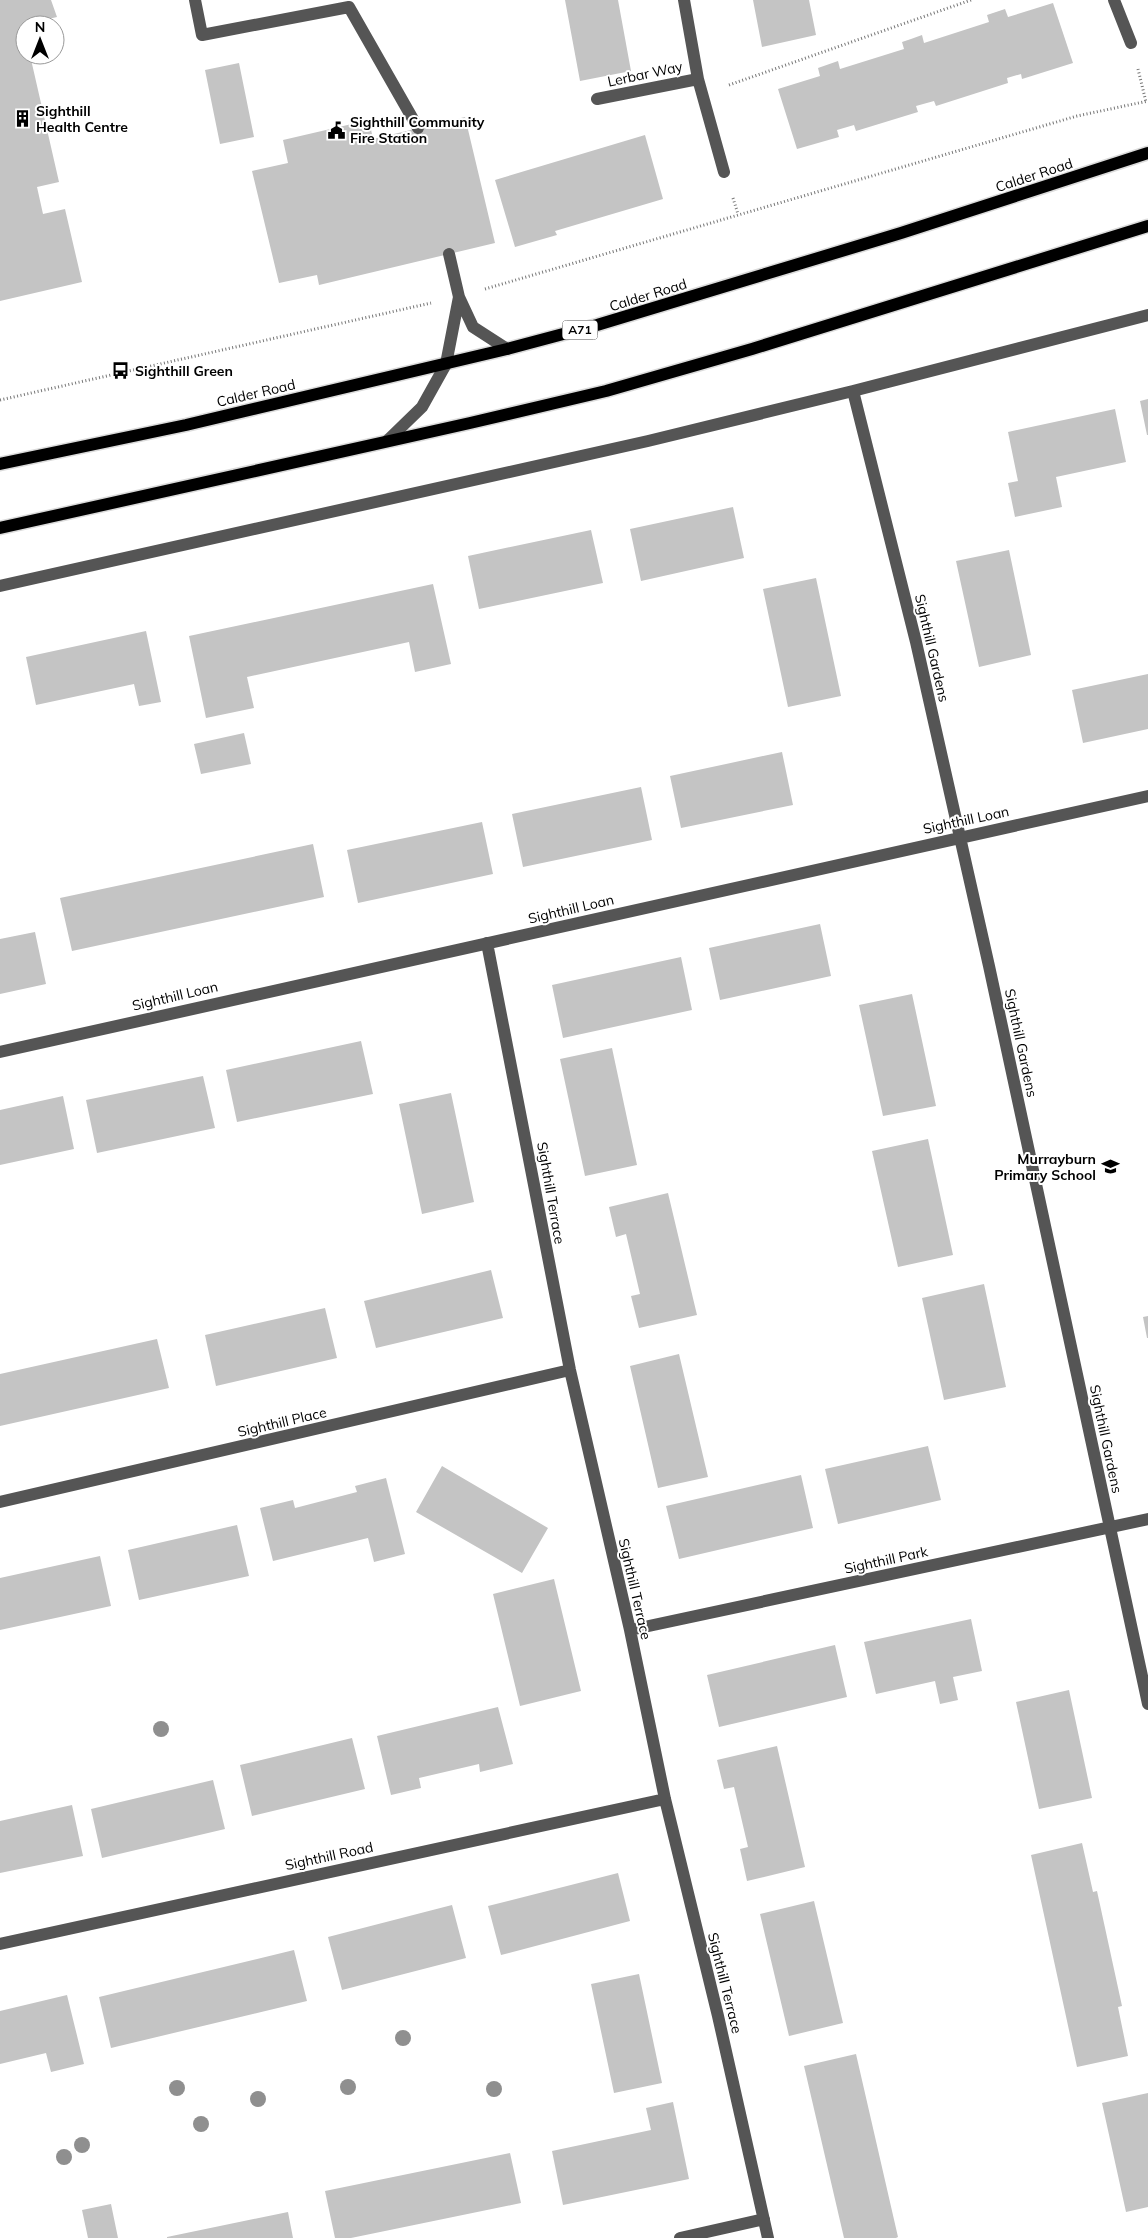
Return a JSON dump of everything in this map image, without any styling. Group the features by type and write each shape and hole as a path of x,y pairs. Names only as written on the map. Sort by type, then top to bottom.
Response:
{"main road":[{"name":"Calder Road","path":"0,464 186,425 508,349 597,325 743,282 1148,153"},
{"path":"0,528 606,391 743,352 1148,226"}],"street":[{"path":"194,0 202,35 349,7 418,128"},
{"name":"Lerbar Way","path":"684,0 698,79 724,172"},
{"path":"1114,0 1131,43"},
{"name":"Lerbar Way","path":"597,99 698,79"},
{"path":"449,254 459,297 473,327 508,349"},
{"path":"387,441 422,407 446,364 459,297"},
{"path":"0,586 648,441 853,391 1148,315"},
{"name":"Sighthill Gardens","path":"853,391 916,642 960,836 1148,1704"},
{"name":"Sighthill Loan","path":"0,1052 960,836 1148,796"},
{"name":"Sighthill Terrace","path":"487,943 570,1370 630,1630 665,1798 718,2016 768,2238"},
{"name":"Sighthill Place","path":"0,1502 570,1370"},
{"name":"Sighthill Park","path":"630,1630 1148,1519"},
{"name":"Sighthill Road","path":"0,1944 665,1798"},
{"path":"680,2238 764,2219"}],"path":[{"path":"702,94 971,0"},
{"path":"0,400 459,297 1077,116 1147,102 1131,43"}],"building":[{"name":"Sighthill Health Centre","path":"0,0 51,0 56,15 15,15 15,65 32,65 59,182 37,187 43,214 65,209 82,282 0,301"},
{"path":"565,0 618,0 631,71 580,81"},
{"path":"753,0 809,0 816,35 762,47"},
{"path":"1053,3 1073,63 1022,79 1021,74 1007,78 1008,83 936,106 934,101 916,106 918,112 856,131 854,125 837,130 839,137 797,149 778,89 820,76 818,68 838,61 840,69 904,49 902,42 922,35 924,43 989,22 987,15 1005,9 1008,17"},
{"path":"239,63 254,137 220,144 205,70"},
{"path":"465,117 495,243 319,285 317,275 279,283 252,171 288,163 283,140 369,120 373,139"},
{"path":"645,135 663,199 555,231 557,235 515,247 495,180"},
{"path":"1148,399 1148,435 1147,435 1140,401"},
{"path":"1115,409 1126,462 1056,477 1062,507 1015,517 1008,483 1018,481 1008,432"},
{"path":"733,507 744,558 641,581 630,529"},
{"path":"591,530 603,583 479,609 468,556"},
{"path":"1009,550 1031,655 979,667 956,561"},
{"path":"816,578 841,696 788,707 763,589"},
{"path":"433,584 451,664 415,672 409,642 247,677 254,708 206,718 189,636"},
{"path":"146,631 161,702 139,706 134,684 36,705 26,657"},
{"path":"1148,674 1148,729 1083,743 1072,690"},
{"path":"244,733 251,764 201,774 194,744"},
{"path":"782,752 793,805 681,828 670,776"},
{"path":"641,787 652,840 523,867 512,814"},
{"path":"482,822 493,874 358,903 347,850"},
{"path":"313,844 324,897 72,951 60,898"},
{"path":"820,924 831,976 720,1000 709,948"},
{"path":"35,932 46,984 0,994 0,939"},
{"path":"681,957 692,1010 563,1038 552,985"},
{"path":"912,994 936,1106 883,1116 859,1005"},
{"path":"361,1041 373,1094 237,1122 226,1070"},
{"path":"612,1048 637,1165 585,1176 560,1059"},
{"path":"203,1076 215,1128 97,1153 86,1100"},
{"path":"451,1093 474,1202 422,1214 399,1104"},
{"path":"63,1096 74,1149 0,1165 0,1110"},
{"path":"928,1139 953,1255 898,1267 872,1151"},
{"path":"668,1193 697,1315 639,1328 631,1296 640,1294 626,1234 616,1237 609,1207"},
{"path":"491,1270 503,1318 376,1348 364,1301"},
{"path":"984,1284 1006,1387 944,1400 922,1298"},
{"path":"325,1308 337,1358 216,1386 205,1335"},
{"path":"1148,1316 1148,1338 1147,1338 1143,1317"},
{"path":"157,1339 169,1388 0,1426 0,1374"},
{"path":"679,1354 708,1477 658,1488 630,1366"},
{"path":"928,1446 941,1500 838,1524 825,1469"},
{"path":"442,1466 548,1528 522,1573 416,1512"},
{"path":"801,1475 813,1528 679,1559 666,1506"},
{"path":"386,1478 405,1554 374,1562 368,1538 273,1561 260,1508 293,1500 295,1508 357,1492 355,1486"},
{"path":"237,1525 249,1576 139,1600 128,1550"},
{"path":"100,1556 111,1606 0,1630 0,1578"},
{"path":"554,1579 581,1691 520,1706 493,1594"},
{"path":"971,1619 982,1671 953,1677 958,1700 940,1704 935,1681 876,1694 864,1642"},
{"path":"835,1645 847,1697 719,1727 707,1675"},
{"path":"1069,1690 1092,1798 1039,1809 1016,1702"},
{"path":"498,1707 513,1764 480,1772 479,1764 419,1778 421,1788 391,1795 377,1736"},
{"path":"352,1738 365,1789 252,1816 240,1765"},
{"path":"777,1746 805,1867 747,1881 740,1849 748,1847 734,1787 724,1789 717,1760"},
{"path":"213,1780 225,1829 102,1858 91,1809"},
{"path":"72,1805 83,1856 0,1873 0,1821"},
{"path":"1082,1843 1093,1892 1097,1891 1122,2006 1118,2007 1128,2056 1077,2067 1031,1855"},
{"path":"618,1873 630,1921 501,1955 488,1906"},
{"path":"814,1901 843,2023 789,2036 760,1914"},
{"path":"452,1905 466,1958 342,1990 328,1937"},
{"path":"294,1950 307,2001 111,2048 99,1997"},
{"path":"639,1974 662,2083 614,2093 591,1984"},
{"path":"67,1995 84,2064 51,2072 46,2053 0,2064 0,2011"},
{"path":"856,2054 898,2237 896,2238 844,2238 804,2066"},
{"path":"1148,2093 1148,2207 1126,2212 1102,2103"},
{"path":"673,2102 689,2179 563,2205 552,2151 651,2130 646,2108"},
{"path":"510,2153 521,2203 351,2238 335,2238 325,2191"},
{"path":"111,2204 118,2238 88,2238 82,2210"},
{"path":"288,2212 293,2238 167,2238 167,2237"}],"place":[{"name":"Sighthill Health Centre","path":"22,119"},
{"name":"Sighthill Community Fire Station","path":"336,130"},
{"name":"Sighthill Green","path":"121,371"},
{"name":"Murrayburn Primary School","path":"1110,1167"}]}
